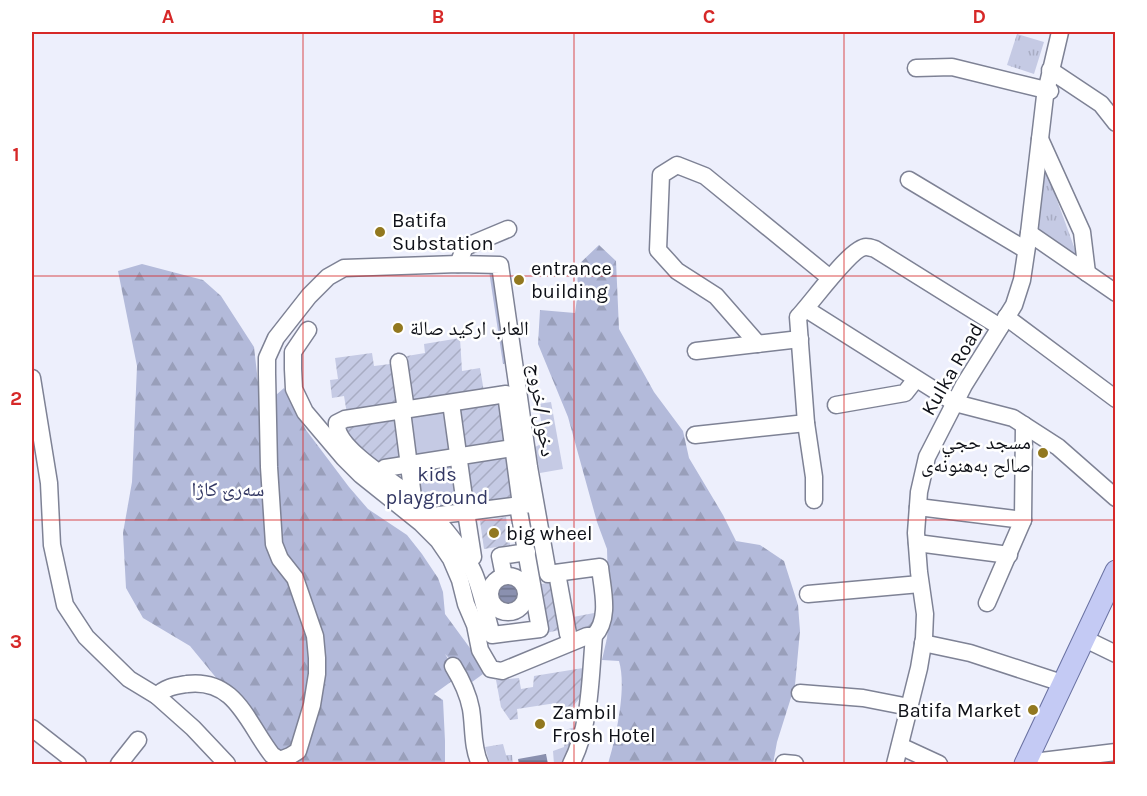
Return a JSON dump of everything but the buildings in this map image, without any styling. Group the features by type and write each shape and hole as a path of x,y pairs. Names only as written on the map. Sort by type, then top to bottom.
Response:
{"main road":[{"path":"1025,764 1116,571"}],"street":[{"name":"Kulka Road","path":"895,765 923,643 925,614 917,543 919,492 927,457 955,403 1014,305 1022,280 1050,70 1060,32"},
{"path":"916,68 952,67 1048,91"},
{"path":"1050,70 1101,104 1116,123"},
{"path":"1040,139 1082,232 1087,273"},
{"path":"758,344 716,297 677,271 658,250 661,175 677,165 705,176 830,278"},
{"path":"909,180 1087,273 1116,293"},
{"path":"157,696 168,687 200,683 213,685 236,702 272,755 280,760 298,751 312,705 317,658 315,636 295,578 280,559 274,544 269,467 267,374 267,358 271,348 309,296 328,277 344,268 458,264 465,247 508,229"},
{"path":"814,500 814,477 806,423 798,317 830,278 858,250 866,247 875,249 1003,322 1116,399"},
{"name":"دخول/خروج","path":"458,264 500,265 525,505"},
{"path":"806,309 955,403 1013,418 1058,447 1116,498"},
{"path":"308,330 293,352 294,389 305,411 361,475 422,523 438,540 451,559 460,580 466,604 476,625 480,650 490,669 502,671 587,636 594,636"},
{"path":"696,351 800,339"},
{"path":"399,362 413,497"},
{"path":"32,378 49,483 52,545 65,605 86,637 129,679 157,696 193,728 227,765"},
{"path":"836,405 905,393 916,379"},
{"path":"317,425 506,394 513,448 525,505 548,574 600,567 604,612 600,629 594,636 586,717 579,748 571,765"},
{"path":"451,403 466,512 468,556 485,598 492,635 540,628 530,591 525,505"},
{"path":"337,423 336,428 343,440 379,473 413,497 439,522 468,556 481,559 527,552"},
{"path":"695,435 806,423"},
{"path":"987,603 1023,520 1024,425"},
{"path":"379,473 385,468 513,448"},
{"path":"439,522 439,515 525,505"},
{"path":"918,507 1023,520"},
{"path":"917,543 1009,555"},
{"path":"500,556 504,576"},
{"path":"557,573 568,634"},
{"path":"485,598 494,583 504,576 520,581 530,591"},
{"path":"808,594 920,584"},
{"path":"485,598 497,610 511,612 520,608 530,591"},
{"path":"511,612 513,632"},
{"path":"1083,638 1116,654"},
{"path":"923,643 970,653 1062,683"},
{"path":"453,666 465,688 471,708 480,765"},
{"path":"800,693 863,698 909,707"},
{"path":"32,728 68,762"},
{"path":"119,765 138,740"},
{"path":"900,746 939,765"},
{"path":"1025,764 1116,752"}],"green space":[{"path":"1017,34 1044,42 1034,74 1007,65"},
{"path":"1041,156 1077,255 1034,228"},
{"path":"599,245 616,261 619,329 654,392 683,431 689,458 736,541 760,545 784,561 798,605 800,631 795,685 777,742 773,764 608,764 617,727 622,685 619,661 602,660 609,615 607,549 597,522 568,417 538,344 540,310 575,313 578,291 577,266"},
{"name":"سەرێ کاژا","path":"142,264 203,280 221,296 254,347 259,391 268,402 284,388 306,430 349,487 368,509 407,535 438,578 443,592 445,614 478,659 483,674 472,682 445,654 459,676 434,694 443,700 445,764 273,764 236,702 190,646 143,618 126,588 123,533 132,482 137,366 118,271"},
{"path":"489,271 493,271 507,363 503,364"},
{"path":"460,338 462,371 480,368 484,392 409,405 402,365 408,361 407,356 425,353 424,344"},
{"path":"372,353 374,366 390,364 391,369 396,369 402,406 347,414 344,396 332,398 330,380 338,379 335,358"},
{"path":"498,399 507,442 461,448 459,406"},
{"path":"551,402 563,469 540,473 535,447 545,442 538,404"},
{"name":"kids playground","path":"444,409 452,450 417,457 413,454 410,414"},
{"path":"396,415 404,459 376,464 365,457 343,426"},
{"path":"506,454 515,497 511,501 474,505 469,503 467,461"},
{"name":"kids playground","path":"451,462 461,506 442,511 418,496 417,467"},
{"path":"506,517 510,545 484,549 480,521"},
{"path":"508,580 518,584 522,594 518,604 508,608 498,604 494,594 498,584"},
{"path":"556,581 564,629 546,633 537,585"},
{"path":"594,613 596,626 570,631 568,618"},
{"path":"583,668 580,698 568,712 558,713 556,703 517,709 518,719 510,720 501,707 496,680 519,678 521,689 533,687 534,676"},
{"path":"576,727 575,737 563,764 554,764 553,751 564,747 564,730"},
{"path":"503,744 506,755 512,755 513,764 490,764 485,747"}],"shaded area":[{"path":"508,584 515,587 518,594 515,601 508,604 501,601 498,594 501,587"},
{"path":"546,754 548,764 519,764 518,759"}],"place":[{"name":"Batifa Substation","path":"380,232"},
{"name":"entrance building","path":"519,280"},
{"name":"العاب اركيد صالة","path":"398,328"},
{"name":"مسجد حجي صالح بەھنونەی","path":"1043,453"},
{"name":"big wheel","path":"494,533"},
{"name":"Batifa Market","path":"1033,710"},
{"name":"Zambil Frosh Hotel","path":"540,724"}]}
